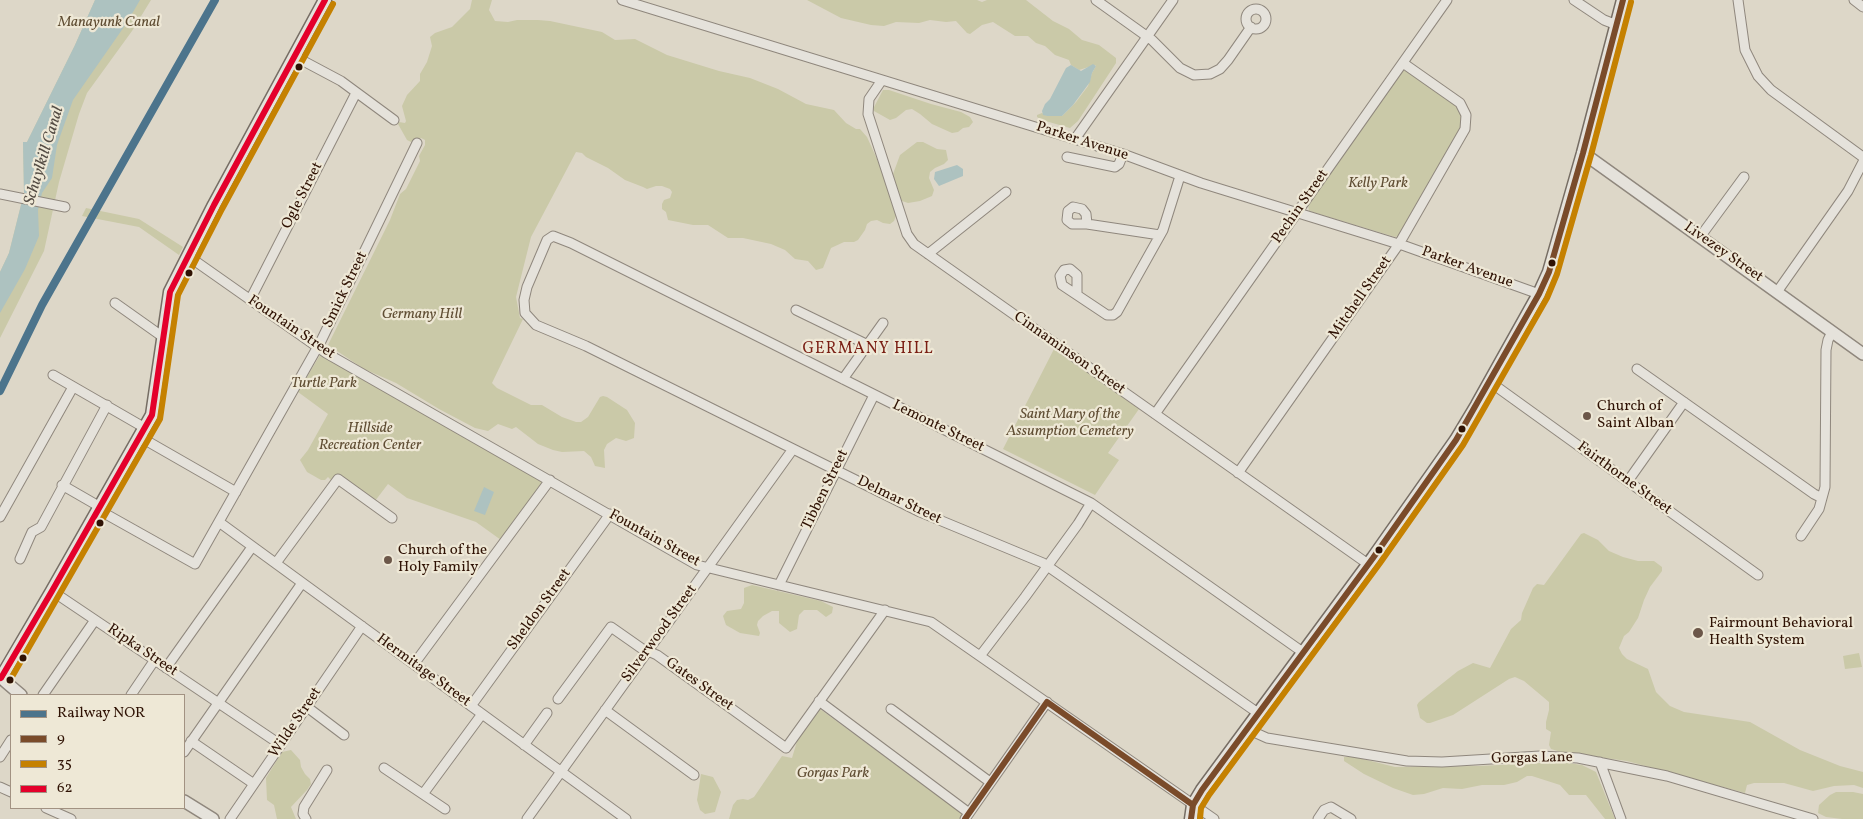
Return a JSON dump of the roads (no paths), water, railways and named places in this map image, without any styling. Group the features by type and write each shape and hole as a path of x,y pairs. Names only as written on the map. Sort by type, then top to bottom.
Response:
{"main road":[{"path":"0,678 143,432 155,406 170,292 325,0"},
{"path":"1191,819 1194,805 1202,790 1368,564 1456,440 1539,294 1549,272 1583,153 1623,0"}],"street":[{"name":"Parker Avenue","path":"622,0 1123,154 1180,176 1399,244 1539,294"},
{"path":"1096,0 1147,36 1180,68 1189,74 1204,75 1215,72 1224,65 1251,27"},
{"path":"1075,139 1173,0"},
{"name":"Pechin Street","path":"1155,414 1447,0"},
{"path":"1574,0 1604,20 1617,25"},
{"path":"1738,0 1745,50 1758,76 1772,91 1863,157"},
{"path":"1854,0 1863,7"},
{"path":"294,56 342,81 394,120"},
{"name":"Mitchell Street","path":"1238,473 1399,244 1463,134 1467,124 1463,106 1403,63"},
{"name":"Cinnaminson Street","path":"882,80 869,99 868,114 908,236 917,247 1368,564"},
{"name":"Ogle Street","path":"250,300 356,93"},
{"name":"Smick Street","path":"99,508 104,513 195,564 318,347 417,143"},
{"name":"Livezey Street","path":"1583,153 1832,332 1861,348"},
{"path":"1067,157 1115,166 1120,164 1123,154"},
{"path":"1777,292 1848,191 1863,162"},
{"path":"1077,294 1107,315 1115,313 1160,235 1180,176"},
{"path":"1700,237 1744,177"},
{"path":"928,254 991,208 1006,192"},
{"path":"0,194 66,208"},
{"path":"1087,224 1160,235"},
{"name":"Delmar Street","path":"553,236 544,246 527,286 523,304 525,313 532,322 586,346 927,515 1047,565 1258,713"},
{"name":"Lemonte Street","path":"553,236 1091,503 1304,652"},
{"name":"Fountain Street","path":"188,256 318,347 697,564 931,622 1214,819"},
{"path":"115,303 163,337"},
{"path":"796,310 868,345"},
{"path":"843,379 884,323"},
{"path":"1801,536 1815,516 1822,498 1825,479 1826,350 1832,332"},
{"path":"1637,369 1822,498"},
{"path":"53,375 107,405 143,432 236,492"},
{"name":"Fairthorne Street","path":"1490,382 1758,575"},
{"path":"0,517 73,386"},
{"name":"Tibben Street","path":"779,585 874,394"},
{"path":"1628,481 1684,402"},
{"path":"20,558 32,532 41,526 107,405"},
{"name":"Silverwood Street","path":"527,819 793,449"},
{"path":"276,564 338,479 392,518"},
{"path":"414,664 550,480"},
{"path":"62,486 99,508"},
{"path":"980,656 1078,524 1091,503"},
{"name":"Sheldon Street","path":"470,706 610,514"},
{"name":"Hermitage Street","path":"219,522 626,819"},
{"path":"166,668 252,547"},
{"path":"185,750 217,702 302,583"},
{"name":"Ripka Street","path":"52,591 281,745"},
{"path":"885,610 818,701 967,816 1047,702"},
{"path":"45,694 95,620"},
{"name":"Wilde Street","path":"230,819 362,626"},
{"name":"Gates Street","path":"558,699 611,627 641,648 657,655 786,748 818,701"},
{"path":"132,694 154,661"},
{"path":"0,678 20,694"},
{"path":"307,707 344,735"},
{"path":"892,709 990,782"},
{"path":"605,710 694,775"},
{"path":"524,745 547,713"},
{"path":"423,794 482,714"},
{"name":"Gorgas Lane","path":"1247,729 1268,738 1407,761 1442,762 1556,756 1578,758 1667,776 1813,819"},
{"path":"191,741 254,784"},
{"path":"0,757 10,742"},
{"path":"1600,762 1621,819"},
{"path":"384,768 445,808"},
{"path":"304,817 304,807 327,770"},
{"path":"185,802 213,819"},
{"path":"1318,819 1324,810 1329,808 1334,808 1352,819"},
{"path":"48,809 71,819"}],"water":[{"name":"Manayunk Canal","path":"95,0 140,0 126,24 73,100 57,145 52,178 42,193 38,210 39,236 25,269 0,313 0,272 9,253 24,193 23,142 27,142"},
{"path":"1093,64 1096,66 1090,82 1073,105 1062,116 1043,115 1042,111 1045,104 1050,99 1066,68 1071,65 1081,71"},
{"path":"957,165 963,169 963,176 939,186 934,179 935,172"},
{"path":"484,487 494,492 485,515 474,511"}],"rail line":[{"name":"NOR","path":"0,391 42,305 215,0"}],"place":[{"name":"Church of Saint Alban","path":"1587,416"},
{"name":"Church of the Holy Family","path":"388,560"},
{"name":"Fairmount Behavioral Health System","path":"1698,633"}],"district":[{"name":"GERMANY HILL","path":"868,350"}],"water label":[{"name":"Schuylkill Canal","path":"45,156"}],"park label":[{"name":"Kelly Park","path":"1378,184"},
{"name":"Germany Hill","path":"422,315"},
{"name":"Turtle Park","path":"324,384"},
{"name":"Saint Mary of the Assumption Cemetery","path":"1070,424"},
{"name":"Hillside Recreation Center","path":"370,438"},
{"name":"Gorgas Park","path":"833,774"}]}
